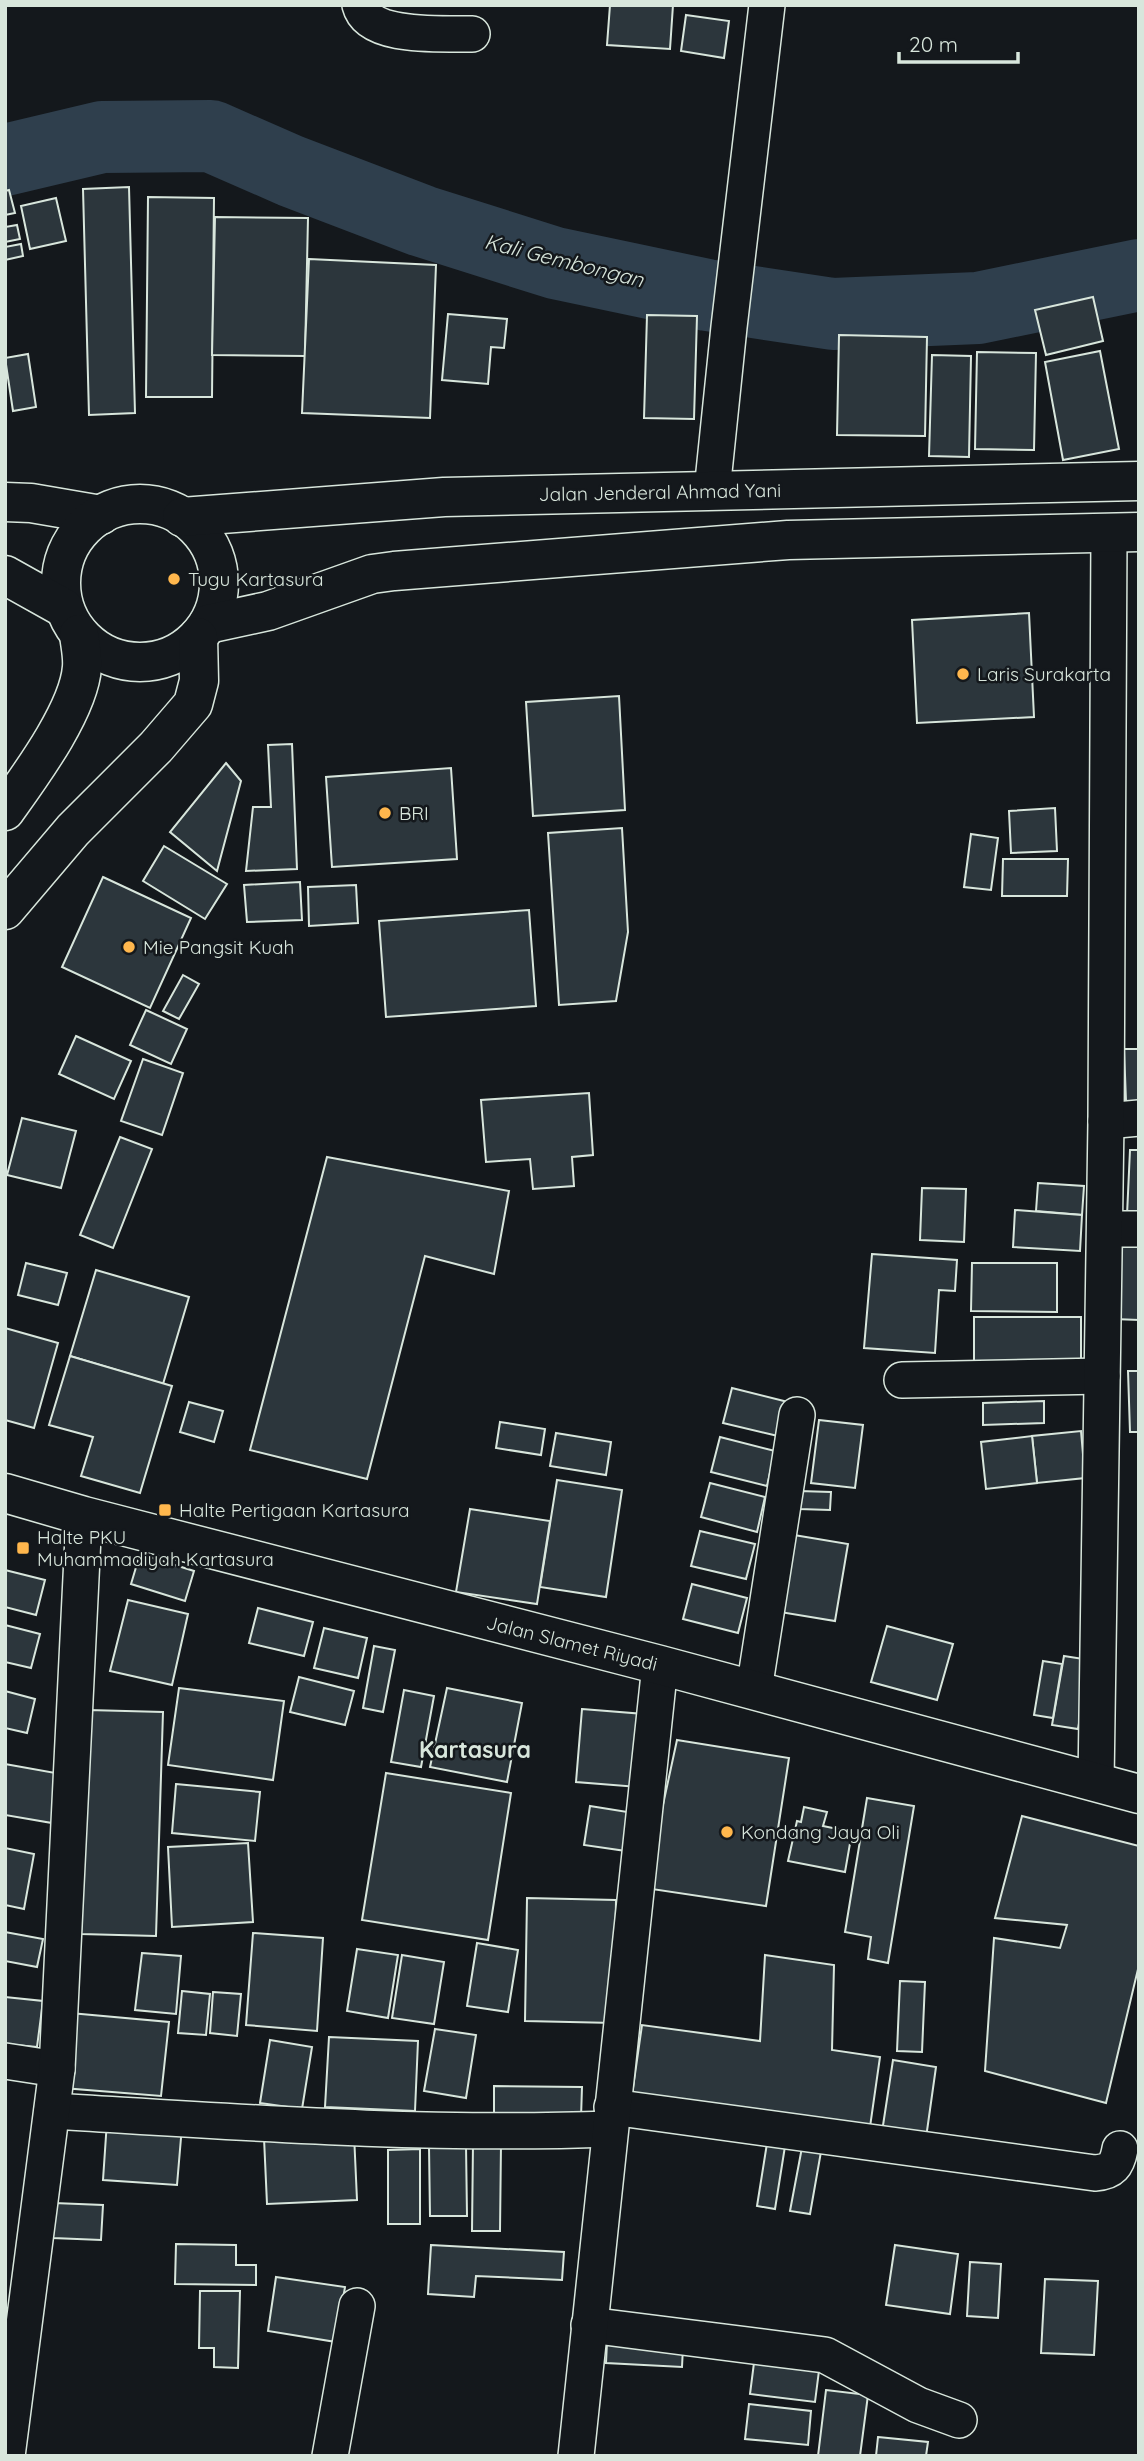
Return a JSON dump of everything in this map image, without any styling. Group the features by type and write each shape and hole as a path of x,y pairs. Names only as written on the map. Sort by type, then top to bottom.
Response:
{"main road":[{"name":"Jalan Jenderal Ahmad Yani","path":"182,517 444,497 1139,481"},
{"path":"5,502 31,503 101,515"},
{"path":"5,575 71,621 96,649 116,659 138,662 160,659 181,650 203,630 215,608 218,590 217,565 207,541 196,527 163,508 142,504 121,507 101,515 83,529 69,548 60,578 71,621 82,667 70,706 52,741 5,811"},
{"path":"203,630 268,611 372,574 394,571 788,540 1124,532"},
{"path":"5,911 73,830 156,747 193,704 200,681 203,630"},
{"name":"Jalan Slamet Riyadi","path":"5,1493 1139,1794"}],"street":[{"path":"360,5 365,16 386,29 472,34"},
{"path":"712,491 767,5"},
{"path":"1096,1782 1105,1228 1122,1119 1124,532"},
{"path":"1105,1228 1139,1229"},
{"path":"902,1380 1102,1376"},
{"path":"754,1690 797,1415"},
{"path":"7,2456 57,2069 84,1516"},
{"path":"576,2456 660,1665"},
{"path":"5,2061 57,2069"},
{"path":"52,2111 319,2128 527,2132 611,2118 1095,2174 1107,2172 1117,2163 1120,2149"},
{"path":"330,2456 357,2306"},
{"path":"589,2325 825,2355 918,2405 959,2420"}],"building":[{"path":"610,5 673,5 670,49 607,45"},
{"path":"686,15 729,21 724,58 681,51"},
{"path":"129,187 135,413 89,415 83,189"},
{"path":"9,190 15,213 5,215 5,191"},
{"path":"148,197 214,198 212,397 146,397"},
{"path":"56,198 66,241 30,249 21,206"},
{"path":"215,217 308,218 305,356 212,355"},
{"path":"17,225 20,239 5,242 5,227"},
{"path":"21,244 23,256 5,260 5,247"},
{"path":"309,259 436,265 430,418 302,413"},
{"path":"1093,297 1103,341 1046,355 1035,310"},
{"path":"448,314 507,319 504,348 491,347 488,384 442,380"},
{"path":"647,315 697,316 694,419 644,418"},
{"path":"839,335 927,337 925,436 837,435"},
{"path":"1100,351 1119,449 1063,460 1045,362"},
{"path":"977,352 1036,353 1034,450 975,449"},
{"path":"28,354 36,407 13,411 5,358"},
{"path":"932,355 971,356 969,457 929,456"},
{"path":"1029,613 1034,717 917,723 912,620"},
{"path":"619,696 625,810 533,816 526,702"},
{"path":"292,744 297,869 246,871 253,807 271,807 268,745"},
{"path":"226,763 241,781 217,871 170,832"},
{"path":"451,768 457,859 332,867 326,777"},
{"path":"1055,808 1057,851 1011,853 1009,811"},
{"path":"622,828 628,932 616,1001 559,1005 548,833"},
{"path":"971,834 998,838 991,890 964,887"},
{"path":"164,846 227,884 205,919 143,881"},
{"path":"1003,859 1068,859 1067,896 1002,896"},
{"path":"103,877 191,918 150,1008 62,967"},
{"path":"300,882 302,920 247,922 244,885"},
{"path":"356,885 358,923 309,926 308,887"},
{"path":"529,910 536,1006 386,1017 379,921"},
{"path":"183,975 199,984 179,1019 163,1011"},
{"path":"146,1010 187,1029 171,1064 130,1045"},
{"path":"76,1036 131,1061 114,1099 59,1074"},
{"path":"1124,1049 1139,1049 1139,1101 1126,1101"},
{"path":"143,1059 183,1073 162,1135 121,1121"},
{"path":"589,1093 593,1155 572,1157 574,1186 533,1189 530,1159 486,1162 481,1100"},
{"path":"22,1118 76,1131 61,1188 7,1175"},
{"path":"120,1137 152,1149 113,1248 80,1235"},
{"path":"1130,1150 1139,1150 1139,1215 1127,1215"},
{"path":"327,1157 509,1191 494,1274 425,1256 367,1479 250,1450"},
{"path":"1038,1183 1084,1186 1082,1215 1036,1211"},
{"path":"922,1188 966,1189 964,1242 920,1240"},
{"path":"1015,1210 1082,1215 1080,1251 1013,1247"},
{"path":"1116,1234 1139,1235 1139,1320 1114,1319"},
{"path":"872,1254 957,1260 955,1291 939,1290 935,1353 864,1348"},
{"path":"26,1263 67,1273 58,1305 18,1295"},
{"path":"972,1263 1057,1263 1057,1312 971,1311"},
{"path":"96,1270 189,1297 163,1384 70,1356"},
{"path":"974,1317 1081,1317 1081,1362 974,1362"},
{"path":"5,1328 58,1343 34,1428 5,1420"},
{"path":"70,1356 172,1386 140,1493 81,1476 93,1437 49,1425"},
{"path":"1128,1371 1139,1371 1139,1432 1130,1432"},
{"path":"732,1388 788,1402 778,1436 723,1423"},
{"path":"1044,1401 1044,1423 983,1425 983,1403"},
{"path":"189,1402 223,1411 214,1442 180,1432"},
{"path":"819,1420 863,1425 855,1488 811,1483"},
{"path":"500,1422 545,1429 541,1455 496,1448"},
{"path":"1081,1431 1085,1478 1037,1483 1032,1436"},
{"path":"556,1433 611,1442 606,1475 550,1466"},
{"path":"1032,1436 1037,1483 986,1489 981,1442"},
{"path":"720,1437 775,1451 767,1486 711,1472"},
{"path":"557,1480 622,1490 606,1597 540,1587"},
{"path":"710,1483 765,1497 757,1532 701,1517"},
{"path":"799,1491 831,1492 830,1510 799,1509"},
{"path":"470,1509 550,1521 537,1604 456,1592"},
{"path":"700,1531 755,1544 746,1579 691,1566"},
{"path":"794,1535 848,1544 835,1621 780,1612"},
{"path":"140,1554 194,1571 185,1601 131,1584"},
{"path":"5,1570 45,1580 36,1615 5,1607"},
{"path":"692,1584 747,1598 738,1633 683,1619"},
{"path":"128,1600 188,1614 172,1685 110,1671"},
{"path":"258,1608 313,1622 304,1656 249,1643"},
{"path":"5,1625 40,1634 31,1668 5,1662"},
{"path":"887,1626 953,1644 937,1700 871,1682"},
{"path":"324,1628 367,1638 358,1678 314,1668"},
{"path":"374,1646 395,1650 383,1712 363,1708"},
{"path":"1064,1656 1090,1660 1078,1729 1052,1725"},
{"path":"1043,1661 1062,1664 1053,1718 1034,1715"},
{"path":"299,1677 354,1691 345,1725 290,1712"},
{"path":"179,1688 284,1701 273,1780 168,1765"},
{"path":"447,1688 522,1703 507,1782 430,1767"},
{"path":"404,1690 434,1696 421,1767 391,1762"},
{"path":"5,1691 35,1699 27,1733 5,1728"},
{"path":"582,1709 644,1714 638,1787 576,1782"},
{"path":"88,1710 163,1712 156,1936 81,1934"},
{"path":"677,1740 789,1758 766,1906 645,1888"},
{"path":"5,1764 61,1774 52,1823 5,1815"},
{"path":"386,1773 511,1793 488,1940 362,1920"},
{"path":"176,1784 260,1792 255,1841 172,1833"},
{"path":"867,1798 914,1806 888,1963 868,1959 871,1937 845,1932"},
{"path":"590,1806 640,1814 633,1852 584,1845"},
{"path":"804,1807 827,1812 823,1826 852,1832 845,1872 788,1861 797,1821 801,1822"},
{"path":"1022,1816 1139,1846 1139,1965 1106,2103 985,2071 994,1938 1060,1948 1067,1925 995,1918"},
{"path":"248,1843 253,1922 172,1927 168,1847"},
{"path":"5,1848 34,1854 24,1909 5,1905"},
{"path":"527,1898 616,1900 614,2023 525,2021"},
{"path":"5,1932 43,1939 37,1967 5,1961"},
{"path":"253,1933 323,1938 317,2031 246,2025"},
{"path":"477,1943 518,1950 508,2012 467,2006"},
{"path":"357,1949 398,1955 388,2018 347,2011"},
{"path":"142,1953 181,1956 176,2014 135,2010"},
{"path":"402,1955 444,1962 434,2024 392,2018"},
{"path":"765,1955 834,1965 832,2050 880,2057 869,2134 631,2102 642,2025 760,2041"},
{"path":"900,1981 925,1982 922,2052 897,2051"},
{"path":"182,1991 210,1994 206,2035 178,2033"},
{"path":"213,1992 241,1994 237,2036 210,2033"},
{"path":"5,1997 43,2001 37,2047 5,2044"},
{"path":"70,2013 169,2022 161,2096 63,2088"},
{"path":"435,2029 476,2035 466,2098 424,2091"},
{"path":"329,2037 418,2041 415,2111 325,2107"},
{"path":"270,2040 312,2047 302,2109 260,2103"},
{"path":"893,2060 936,2067 926,2138 882,2132"},
{"path":"494,2086 582,2087 581,2118 494,2117"},
{"path":"107,2121 182,2126 177,2185 103,2180"},
{"path":"354,2134 357,2200 267,2204 264,2138"},
{"path":"768,2137 786,2140 775,2209 757,2206"},
{"path":"803,2142 822,2146 810,2214 790,2211"},
{"path":"473,2143 501,2143 500,2231 472,2231"},
{"path":"466,2145 467,2216 430,2216 429,2146"},
{"path":"420,2149 420,2224 388,2224 388,2150"},
{"path":"54,2203 103,2205 101,2240 53,2238"},
{"path":"176,2244 236,2245 236,2265 256,2265 256,2285 175,2284"},
{"path":"431,2245 564,2252 562,2280 476,2276 474,2297 428,2294"},
{"path":"895,2245 958,2254 950,2314 886,2305"},
{"path":"970,2262 1001,2264 998,2318 967,2316"},
{"path":"276,2277 345,2287 336,2342 268,2331"},
{"path":"1045,2279 1098,2281 1094,2355 1041,2353"},
{"path":"200,2291 240,2291 238,2368 214,2367 214,2348 199,2348"},
{"path":"607,2342 683,2347 682,2367 606,2363"},
{"path":"756,2347 821,2355 815,2402 750,2394"},
{"path":"826,2390 868,2395 860,2456 818,2456"},
{"path":"749,2404 811,2411 808,2445 745,2439"},
{"path":"878,2437 928,2442 926,2456 876,2456"}],"waterway":[{"name":"Kali Gembongan","path":"5,160 102,137 211,136 291,171 422,221 555,263 707,295 833,314 978,308 1139,275"}],"place":[{"name":"Tugu Kartasura","path":"174,579"},
{"name":"Laris Surakarta","path":"963,674"},
{"name":"BRI","path":"385,813"},
{"name":"Mie Pangsit Kuah","path":"129,947"},
{"name":"Halte Pertigaan Kartasura","path":"165,1510"},
{"name":"Halte PKU Muhammadiyah Kartasura","path":"23,1548"},
{"name":"Kondang Jaya Oli","path":"727,1832"}],"district":[{"name":"Kartasura","path":"475,1750"}]}
